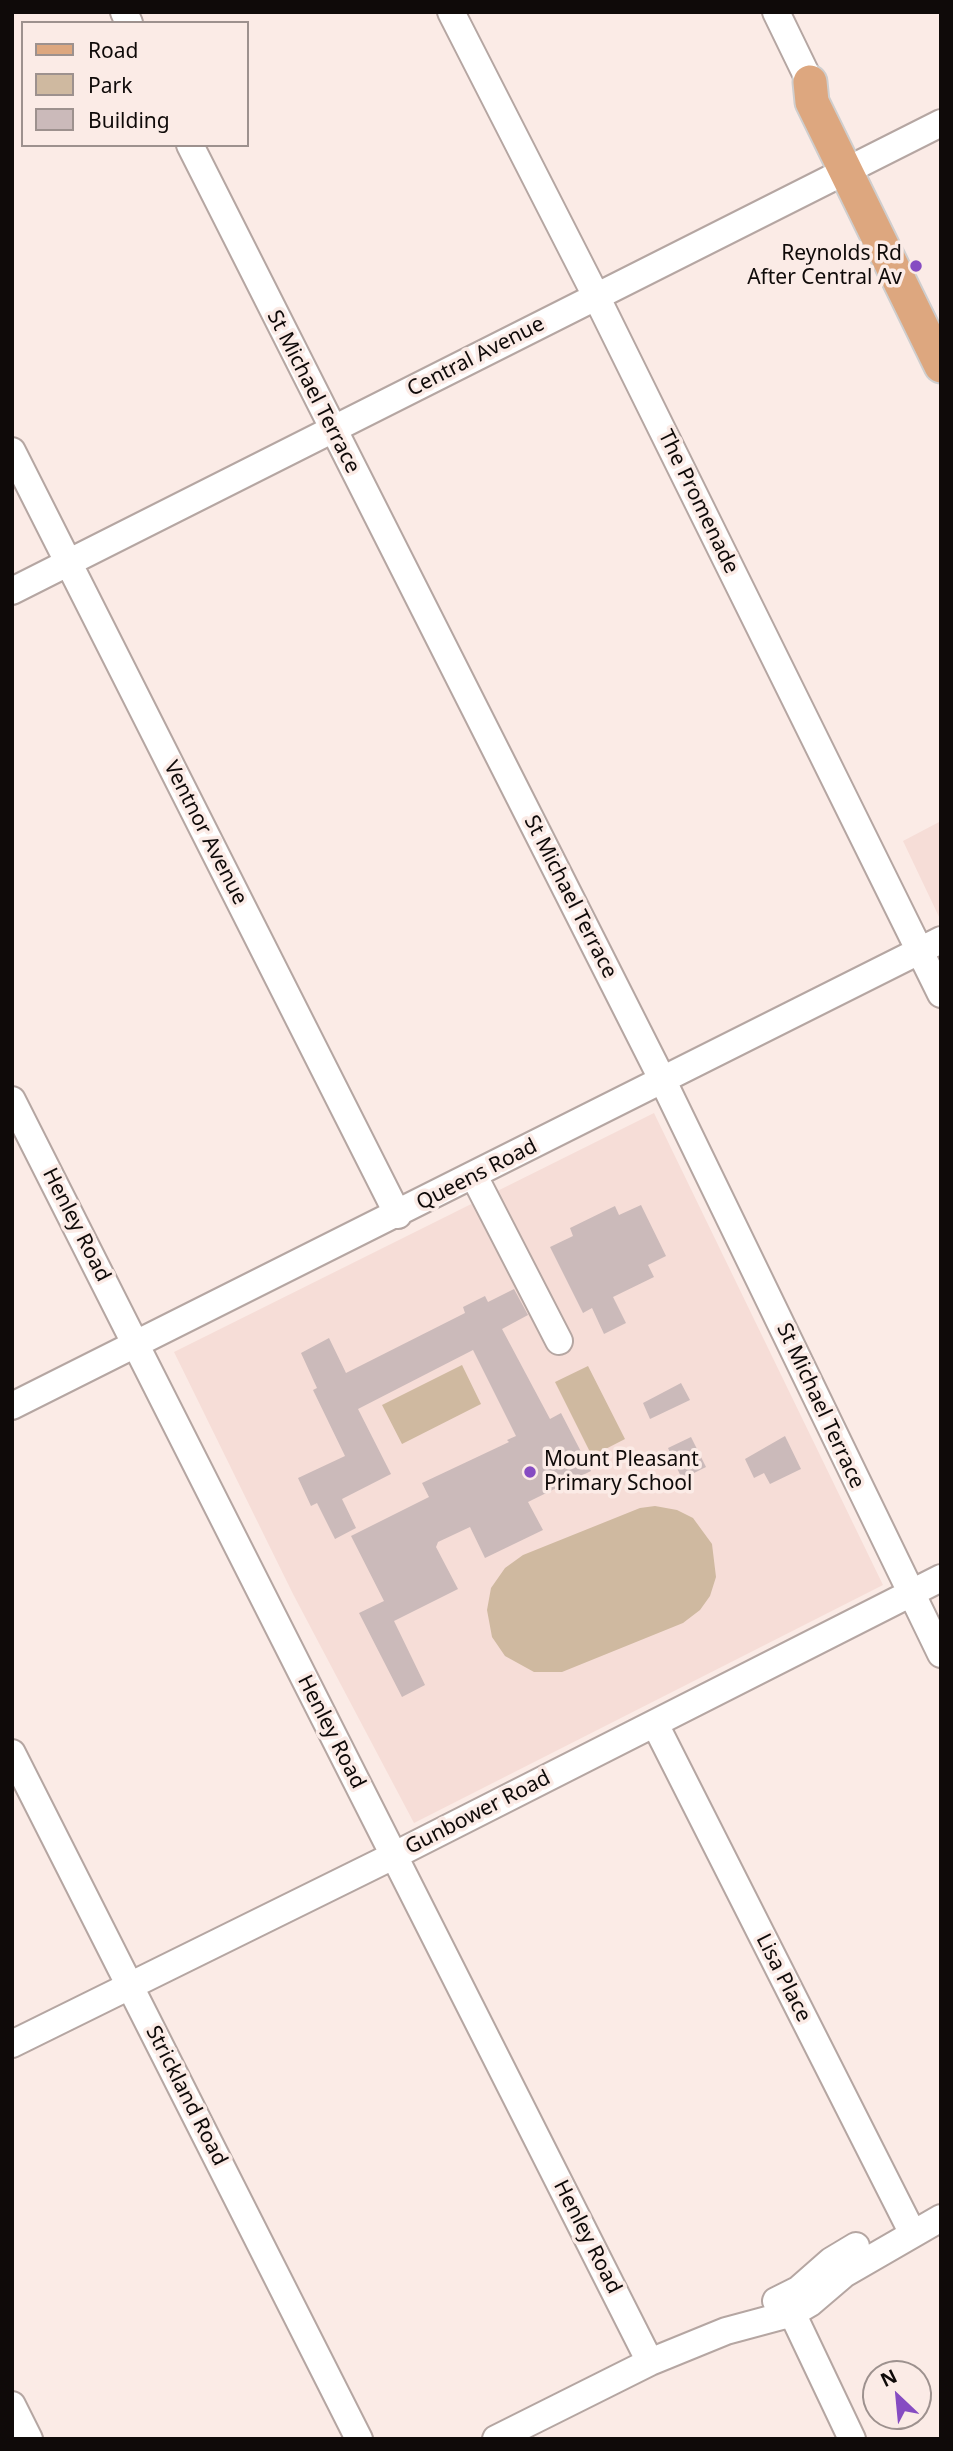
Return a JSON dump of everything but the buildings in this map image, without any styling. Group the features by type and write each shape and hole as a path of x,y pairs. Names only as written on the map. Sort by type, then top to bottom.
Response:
{"main road":[{"path":"810,82 812,102 853,167 941,330"},
{"path":"853,167 941,366"}],"street":[{"name":"The Promenade","path":"451,12 930,945 941,994"},
{"path":"776,12 810,82"},
{"name":"Central Avenue","path":"12,591 941,123"},
{"name":"St Michael Terrace","path":"191,147 663,1081 941,1654"},
{"name":"Ventnor Avenue","path":"12,451 398,1215"},
{"name":"Queens Road","path":"12,1406 398,1215 930,945"},
{"name":"Henley Road","path":"12,1100 650,2362"},
{"path":"474,1176 559,1341"},
{"name":"Gunbower Road","path":"12,2044 393,1856 941,1578"},
{"name":"Lisa Place","path":"655,1724 912,2232"},
{"name":"Strickland Road","path":"12,1753 359,2439"},
{"path":"496,2439 650,2362 720,2316 789,2305 852,2248 872,2239 912,2232 941,2218"},
{"path":"789,2305 852,2439"},
{"path":"12,2405 29,2439"}],"shaded area":[{"path":"941,821 941,921 903,841"},
{"name":"Mount Pleasant Primary School","path":"654,1113 883,1585 414,1823 293,1594 174,1352"}],"green space":[{"path":"462,1365 481,1404 402,1444 382,1405"},
{"path":"588,1366 625,1439 592,1456 555,1382"},
{"path":"655,1506 677,1510 693,1518 712,1544 716,1577 710,1596 700,1610 683,1623 562,1672 534,1672 505,1656 492,1637 487,1610 491,1588 505,1568 523,1555 640,1508"}],"place":[{"name":"Reynolds Rd After Central Av","path":"916,266"},
{"name":"Mount Pleasant Primary School","path":"530,1472"}]}
